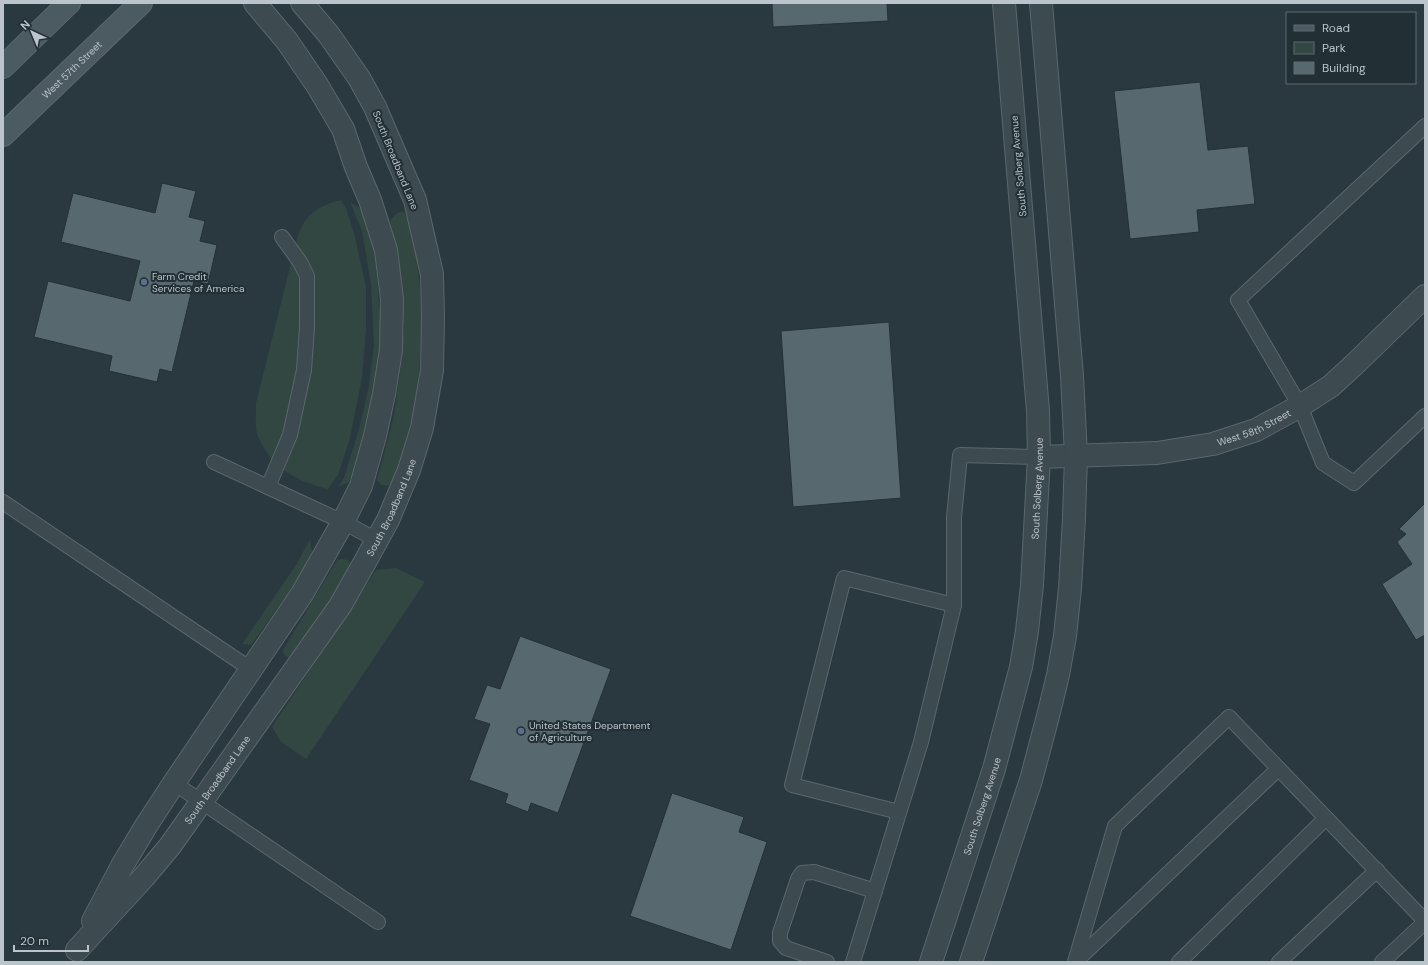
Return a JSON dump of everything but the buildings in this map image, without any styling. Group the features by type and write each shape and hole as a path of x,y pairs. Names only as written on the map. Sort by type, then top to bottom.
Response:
{"main road":[{"path":"3,67 69,3"},
{"name":"West 57th Street","path":"3,136 142,3"}],"street":[{"name":"South Broadband Lane","path":"73,956 122,866 174,783 252,670 302,594 343,522 361,486 376,436 386,386 391,350 392,299 386,250 370,200 356,167 343,129 317,85 287,41 255,3"},
{"name":"South Broadband Lane","path":"73,956 170,846 340,606 388,520 410,470 422,428 432,370 432,274 415,200 375,107 358,78 329,35 302,3"},
{"name":"South Solberg Avenue","path":"931,962 994,769 1021,667 1032,585 1039,456 1038,411 1004,3"},
{"path":"971,962 1031,780 1058,675 1065,636 1070,588 1076,456 1072,376 1041,3"},
{"name":"West 58th Street","path":"1039,456 1157,453 1213,444 1256,430 1300,406 1331,386 1425,296"}],"lane":[{"path":"1425,126 1238,300 1300,406 1323,463 1354,484 1425,416"},
{"path":"268,487 290,435 304,370 307,327 307,276 300,262 282,237"},
{"path":"853,962 921,742 954,605 954,517 960,455 1039,456"},
{"path":"214,462 343,522 377,540"},
{"path":"3,502 252,670"},
{"path":"899,812 792,785 844,578 954,605"},
{"path":"1075,962 1116,826 1229,717 1425,921 1382,962"},
{"path":"1075,962 1278,769"},
{"path":"174,783 378,922"},
{"path":"1179,962 1326,818"},
{"path":"1279,962 1377,870"},
{"path":"827,962 786,948 780,941 780,933 798,879 802,873 814,872 875,892"}],"green space":[{"path":"341,200 346,208 355,237 366,287 366,329 362,378 350,438 338,475 328,489 299,479 282,469 274,462 262,445 257,434 256,403 298,235 304,223 312,213 326,205"},
{"path":"350,202 361,209 365,218 375,255 381,327 379,369 362,449 349,482 338,487 344,478 359,429 369,386 374,345 371,284 362,231"},
{"path":"403,211 411,229 417,261 421,301 420,362 415,402 398,475 392,484 384,486 377,480 393,420 400,374 404,327 396,252 390,221 396,214"},
{"path":"310,539 312,553 310,563 251,645 242,644 296,565"},
{"path":"337,560 348,560 351,565 351,570 294,654 289,658 284,655 283,650"},
{"path":"396,568 425,582 306,759 281,742 272,727 376,570"}],"place":[{"name":"Farm Credit Services of America","path":"144,282"},
{"name":"United States Department of Agriculture","path":"521,731"}]}
